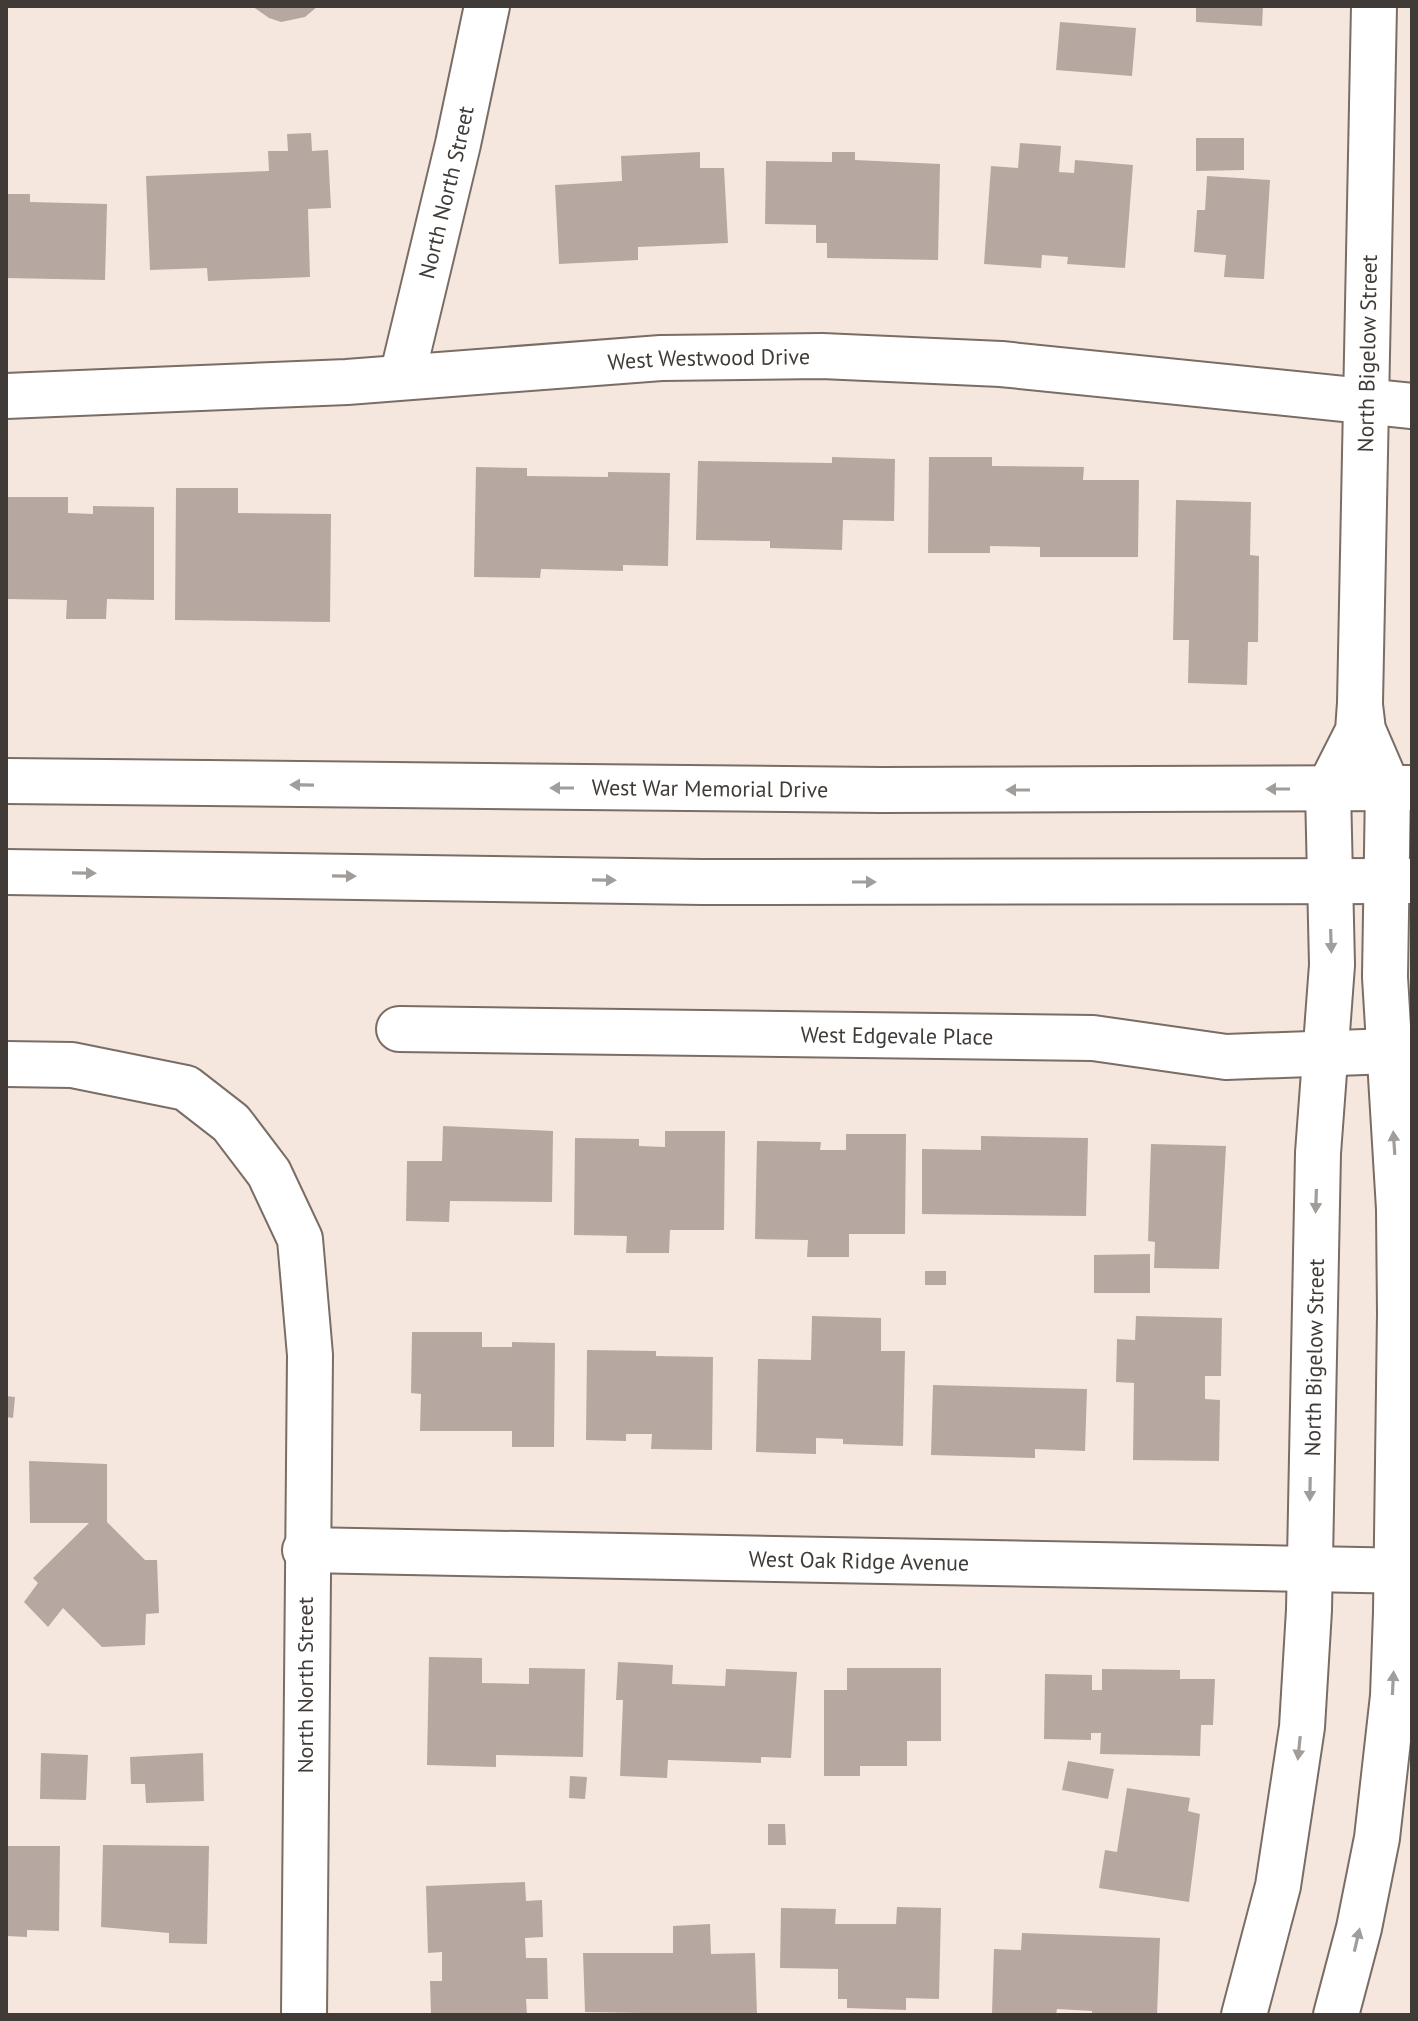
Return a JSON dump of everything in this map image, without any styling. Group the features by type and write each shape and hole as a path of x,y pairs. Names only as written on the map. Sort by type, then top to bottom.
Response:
{"main road":[{"name":"North North Street","path":"402,377 487,6"},
{"name":"North Bigelow Street","path":"1244,2015 1268,1936 1294,1792 1305,1690 1312,1311 1324,1051 1332,965 1328,790 1358,731 1360,703 1374,6"},
{"name":"West Westwood Drive","path":"6,396 275,386 661,358 914,357 1097,372 1412,406"},
{"name":"North Bigelow Street","path":"1336,2015 1359,1928 1382,1803 1404,1570 1400,1313 1402,1049 1385,977 1400,881 1400,788 1363,730 1360,703"},
{"name":"West War Memorial Drive","path":"6,781 463,787 1400,788"},
{"path":"6,872 703,882 1400,881"},
{"name":"West Edgevale Place","path":"399,1029 1093,1038 1226,1057 1402,1049"},
{"name":"North North Street","path":"6,1064 72,1065 186,1088 231,1123 269,1173 300,1239 310,1355 305,1550 304,2015"},
{"name":"West Oak Ridge Avenue","path":"305,1550 1404,1570"}],"building":[{"path":"252,6 318,6 305,17 281,22"},
{"path":"1196,6 1263,6 1262,26 1196,22"},
{"path":"1060,22 1136,28 1132,76 1056,70"},
{"path":"311,133 312,151 328,150 331,208 308,209 310,277 208,281 207,268 150,270 146,176 269,171 268,151 288,151 287,134"},
{"path":"1196,138 1244,138 1244,170 1196,171"},
{"path":"1020,143 1061,146 1059,172 1074,173 1075,160 1133,165 1125,268 1067,264 1068,257 1042,255 1041,268 984,264 991,166 1018,168"},
{"path":"700,152 700,168 724,168 728,243 638,247 638,260 559,264 555,185 622,181 621,156"},
{"path":"832,152 855,152 855,160 940,164 938,260 827,258 827,243 816,243 816,225 765,224 766,161 832,162"},
{"path":"1207,176 1270,180 1264,279 1224,277 1226,255 1194,252 1197,210 1205,210"},
{"path":"6,194 30,194 30,202 107,204 105,280 6,278"},
{"path":"832,457 895,459 894,521 843,520 842,550 770,548 770,541 696,540 698,461 832,463"},
{"path":"929,457 992,457 992,466 1084,467 1083,480 1139,480 1138,557 1040,557 1040,547 990,546 990,553 928,553"},
{"path":"476,467 527,468 527,476 608,477 608,472 670,473 668,566 623,565 623,571 541,569 540,578 474,577"},
{"path":"176,488 238,488 238,513 331,514 330,622 175,620"},
{"path":"7,497 68,497 68,513 93,514 93,506 154,507 154,600 107,599 106,619 66,619 67,600 6,599"},
{"path":"1176,500 1251,502 1250,555 1259,556 1258,642 1248,642 1247,685 1188,683 1189,640 1173,640"},
{"path":"443,1126 553,1131 552,1202 450,1201 449,1222 406,1221 407,1161 442,1161"},
{"path":"665,1131 725,1131 724,1230 670,1230 669,1253 626,1253 627,1236 574,1235 575,1138 639,1139 639,1146 665,1147"},
{"path":"846,1134 906,1134 905,1234 849,1234 849,1257 807,1257 808,1240 755,1239 757,1141 821,1142 820,1150 846,1150"},
{"path":"981,1136 1088,1138 1086,1216 922,1214 922,1149 981,1150"},
{"path":"1151,1144 1226,1146 1219,1269 1154,1268 1155,1242 1148,1241"},
{"path":"1150,1254 1150,1293 1094,1293 1094,1255"},
{"path":"925,1271 946,1271 946,1285 925,1285"},
{"path":"812,1316 881,1318 881,1351 905,1351 903,1446 843,1444 843,1439 816,1438 816,1454 756,1452 758,1359 811,1360"},
{"path":"1136,1316 1222,1318 1221,1376 1205,1376 1205,1399 1220,1400 1219,1461 1133,1460 1134,1383 1116,1382 1117,1339 1135,1340"},
{"path":"412,1332 482,1332 482,1347 512,1347 512,1342 555,1343 554,1447 512,1447 512,1431 420,1431 421,1394 411,1393"},
{"path":"587,1350 656,1351 656,1356 713,1357 712,1450 651,1449 652,1434 626,1434 626,1441 586,1440"},
{"path":"933,1385 1087,1389 1085,1451 1035,1449 1035,1458 931,1455"},
{"path":"6,1396 15,1397 13,1418 6,1417"},
{"path":"29,1461 107,1464 107,1522 145,1560 157,1560 159,1613 146,1614 145,1645 102,1647 63,1608 48,1627 24,1602 38,1583 33,1578 89,1523 30,1523"},
{"path":"429,1657 482,1658 482,1683 529,1684 529,1668 585,1669 583,1757 496,1755 496,1767 427,1765"},
{"path":"618,1662 673,1665 672,1684 725,1686 726,1669 797,1672 791,1758 761,1757 761,1763 668,1760 667,1778 620,1776 623,1700 616,1700"},
{"path":"847,1668 941,1668 941,1741 907,1741 907,1766 860,1766 860,1776 824,1776 824,1690 847,1690"},
{"path":"1102,1669 1180,1670 1180,1679 1215,1679 1213,1725 1201,1725 1200,1756 1100,1754 1101,1733 1091,1733 1091,1740 1044,1739 1045,1674 1092,1675 1092,1690 1102,1690"},
{"path":"41,1753 88,1755 86,1800 40,1799"},
{"path":"203,1753 204,1801 146,1803 145,1784 131,1784 130,1757"},
{"path":"1068,1761 1114,1769 1108,1799 1062,1790"},
{"path":"570,1776 587,1777 585,1799 569,1798"},
{"path":"1127,1788 1190,1798 1188,1811 1200,1814 1189,1902 1099,1888 1105,1850 1117,1852"},
{"path":"768,1824 785,1824 786,1845 768,1845"},
{"path":"103,1845 209,1846 207,1944 169,1943 169,1933 101,1927"},
{"path":"6,1846 60,1846 59,1931 27,1930 27,1937 6,1936"},
{"path":"525,1882 526,1901 542,1900 543,1937 525,1938 526,1958 547,1958 548,1999 526,1999 527,2015 431,2015 430,1981 442,1981 442,1952 428,1953 426,1886"},
{"path":"897,1907 941,1908 939,1999 906,1998 906,2010 847,2008 847,1999 838,1999 838,1969 780,1968 781,1908 836,1909 835,1924 896,1924"},
{"path":"710,1924 711,1954 755,1953 757,2015 585,2012 583,1953 673,1953 673,1926"},
{"path":"1022,1933 1160,1938 1157,2015 1092,2015 1092,2011 1057,2009 1056,2015 992,2013 994,1949 1021,1950"}]}
